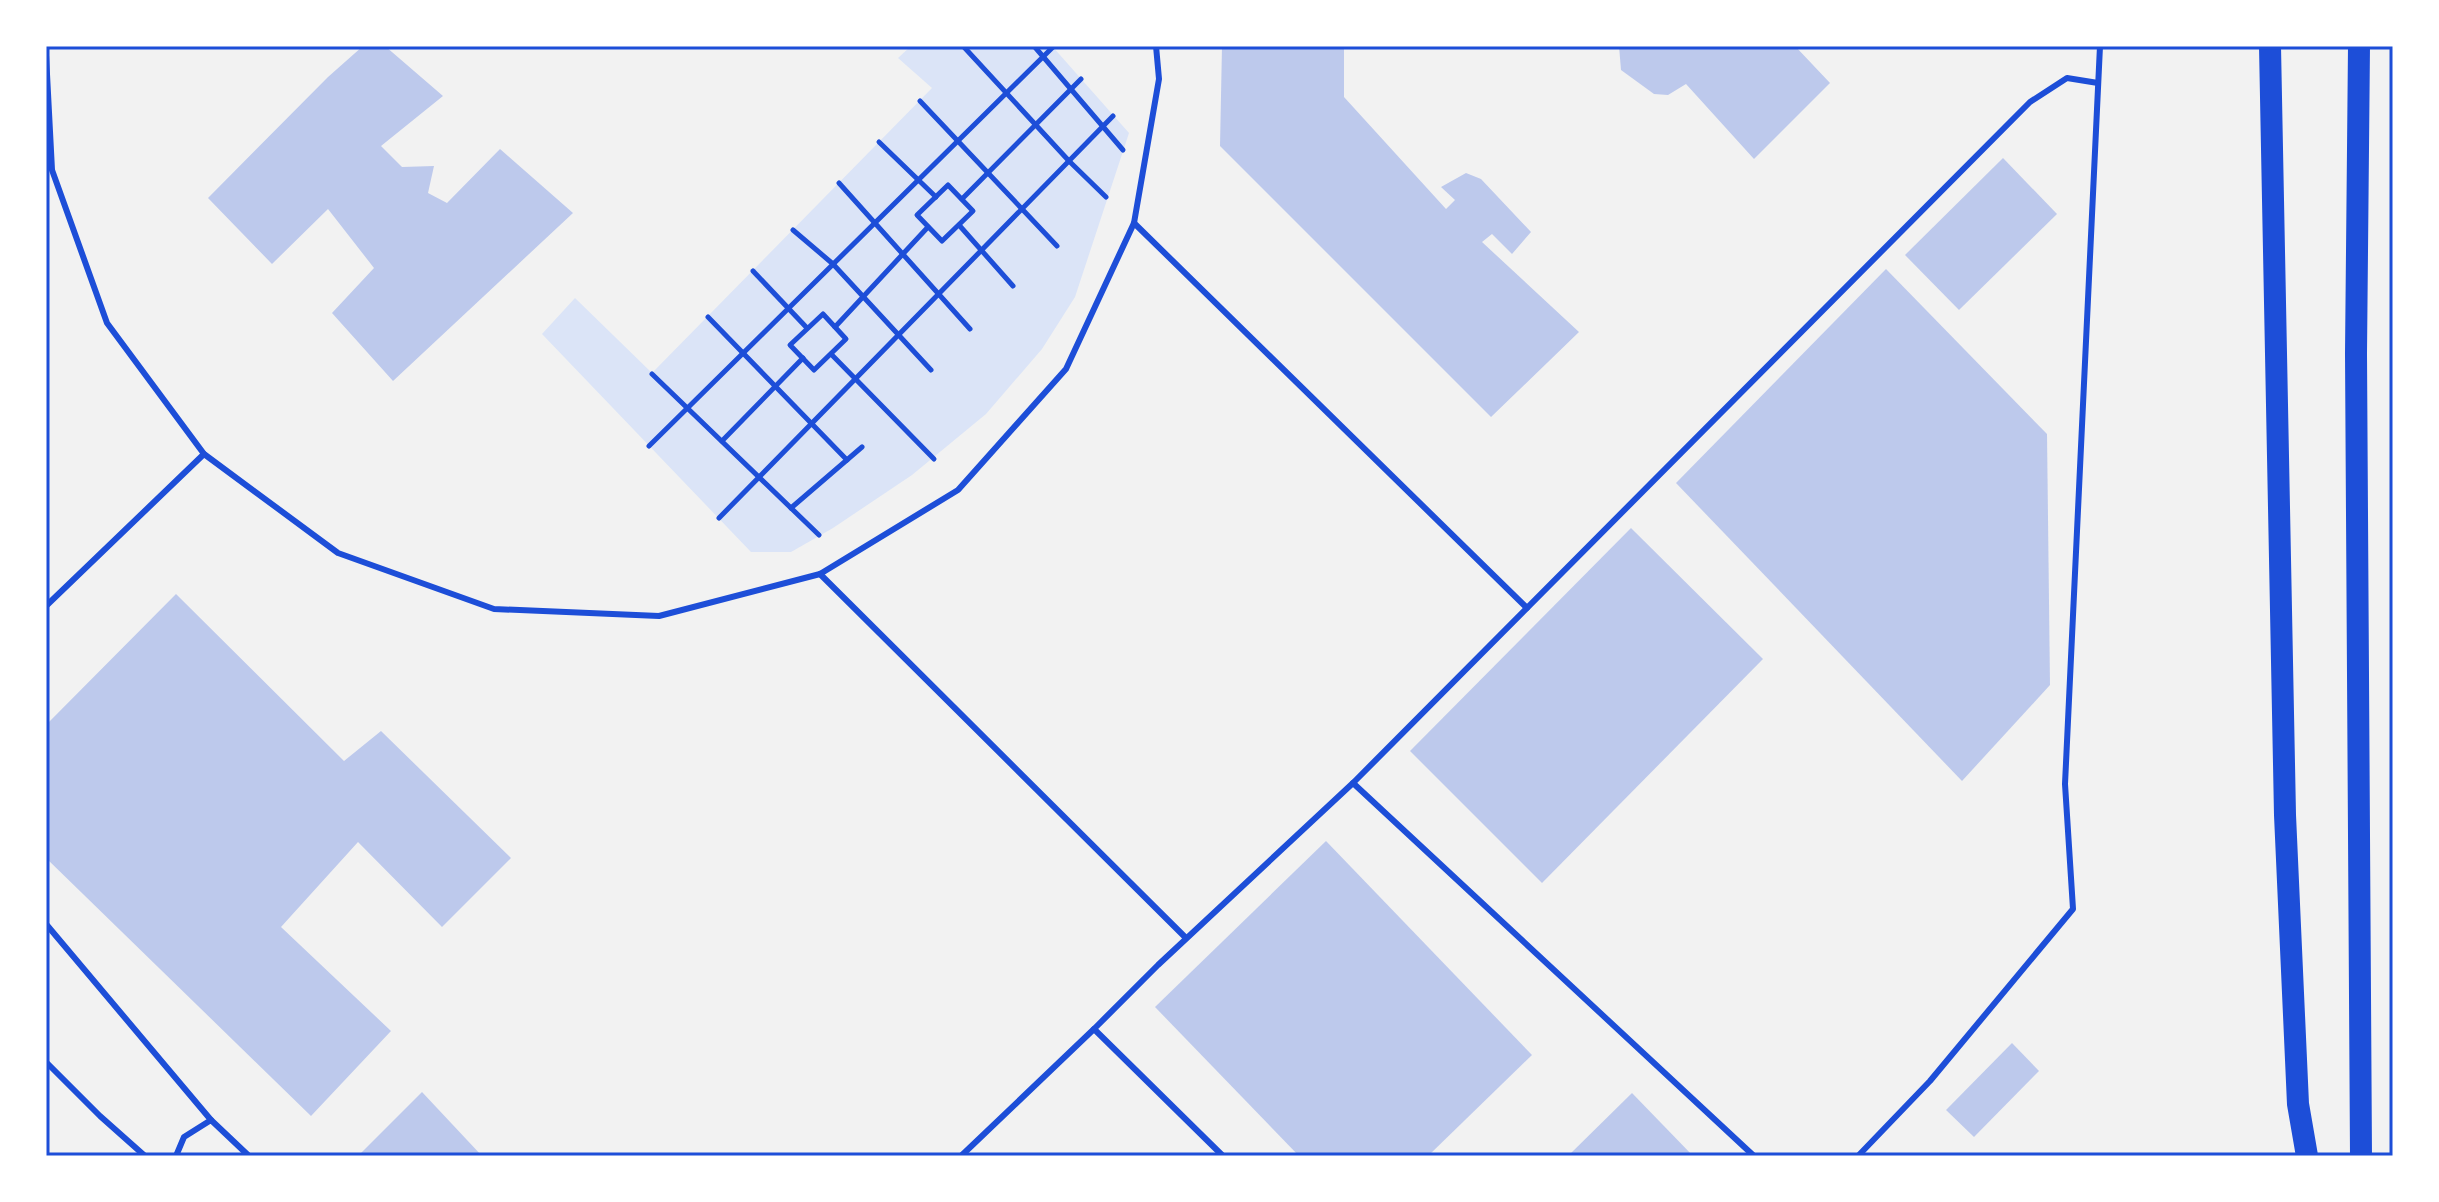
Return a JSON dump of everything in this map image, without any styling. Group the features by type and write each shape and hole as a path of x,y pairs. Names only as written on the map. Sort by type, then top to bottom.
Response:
{"highway":[{"path":"2270,46 2285,815 2298,1104 2307,1156"},
{"path":"2359,46 2356,370 2361,1156"}],"lane":[{"path":"46,55 52,170 107,323 204,454 338,553 494,609 659,616 820,574 958,490 1066,369 1134,223 1159,79 1156,46"},
{"path":"1858,1156 1930,1081 2073,909 2065,784 2100,46"},
{"path":"961,1156 1186,938 1353,783 2030,102 2067,78 2098,83"},
{"path":"1134,223 1527,608"},
{"path":"46,606 204,454"},
{"path":"820,574 1186,938"},
{"path":"1353,783 1754,1156"},
{"path":"46,924 211,1120 249,1156"},
{"path":"1094,1029 1223,1156"},
{"path":"46,1062 145,1156"},
{"path":"176,1156 184,1137 211,1120"}],"path":[{"path":"963,46 1106,197"},
{"path":"1034,46 1123,150"},
{"path":"649,446 1053,47"},
{"path":"962,199 1081,79"},
{"path":"920,101 1057,246"},
{"path":"719,518 1113,116"},
{"path":"879,142 936,197"},
{"path":"839,183 970,329"},
{"path":"948,185 962,199 973,211 942,241 917,215 948,185"},
{"path":"959,225 1013,286"},
{"path":"835,327 928,227"},
{"path":"793,230 833,264 931,370"},
{"path":"753,271 807,329"},
{"path":"823,314 835,327 846,339 814,370 790,345 823,314"},
{"path":"708,317 847,460"},
{"path":"831,354 934,459"},
{"path":"722,441 803,358"},
{"path":"652,374 819,535"},
{"path":"791,508 862,447"}],"shaded area":[{"path":"911,46 1052,46 1129,133 1075,297 1042,349 986,414 912,475 833,528 791,552 751,552 542,334 575,298 652,373 932,88 898,58"}],"building":[{"path":"363,46 385,46 443,96 381,146 402,167 434,166 428,193 447,203 500,149 573,213 393,381 332,313 374,268 328,209 272,264 208,198"},
{"path":"1222,46 1344,46 1344,97 1446,209 1455,200 1441,187 1466,173 1481,179 1531,232 1512,254 1492,234 1482,242 1579,332 1491,417 1220,146"},
{"path":"1619,46 1795,46 1830,83 1754,159 1686,84 1668,95 1654,94 1621,70"},
{"path":"2003,158 2057,214 1959,310 1905,255"},
{"path":"1886,269 2047,434 2050,685 1962,781 1676,483"},
{"path":"1631,528 1763,659 1542,883 1410,751"},
{"path":"176,594 344,761 381,731 511,858 442,927 358,842 281,927 391,1031 311,1116 46,858 46,725"},
{"path":"1326,841 1532,1055 1428,1156 1299,1156 1155,1007"},
{"path":"2012,1043 2039,1071 1974,1137 1946,1110"},
{"path":"422,1092 482,1156 358,1156"},
{"path":"1632,1093 1693,1156 1568,1156"}]}
